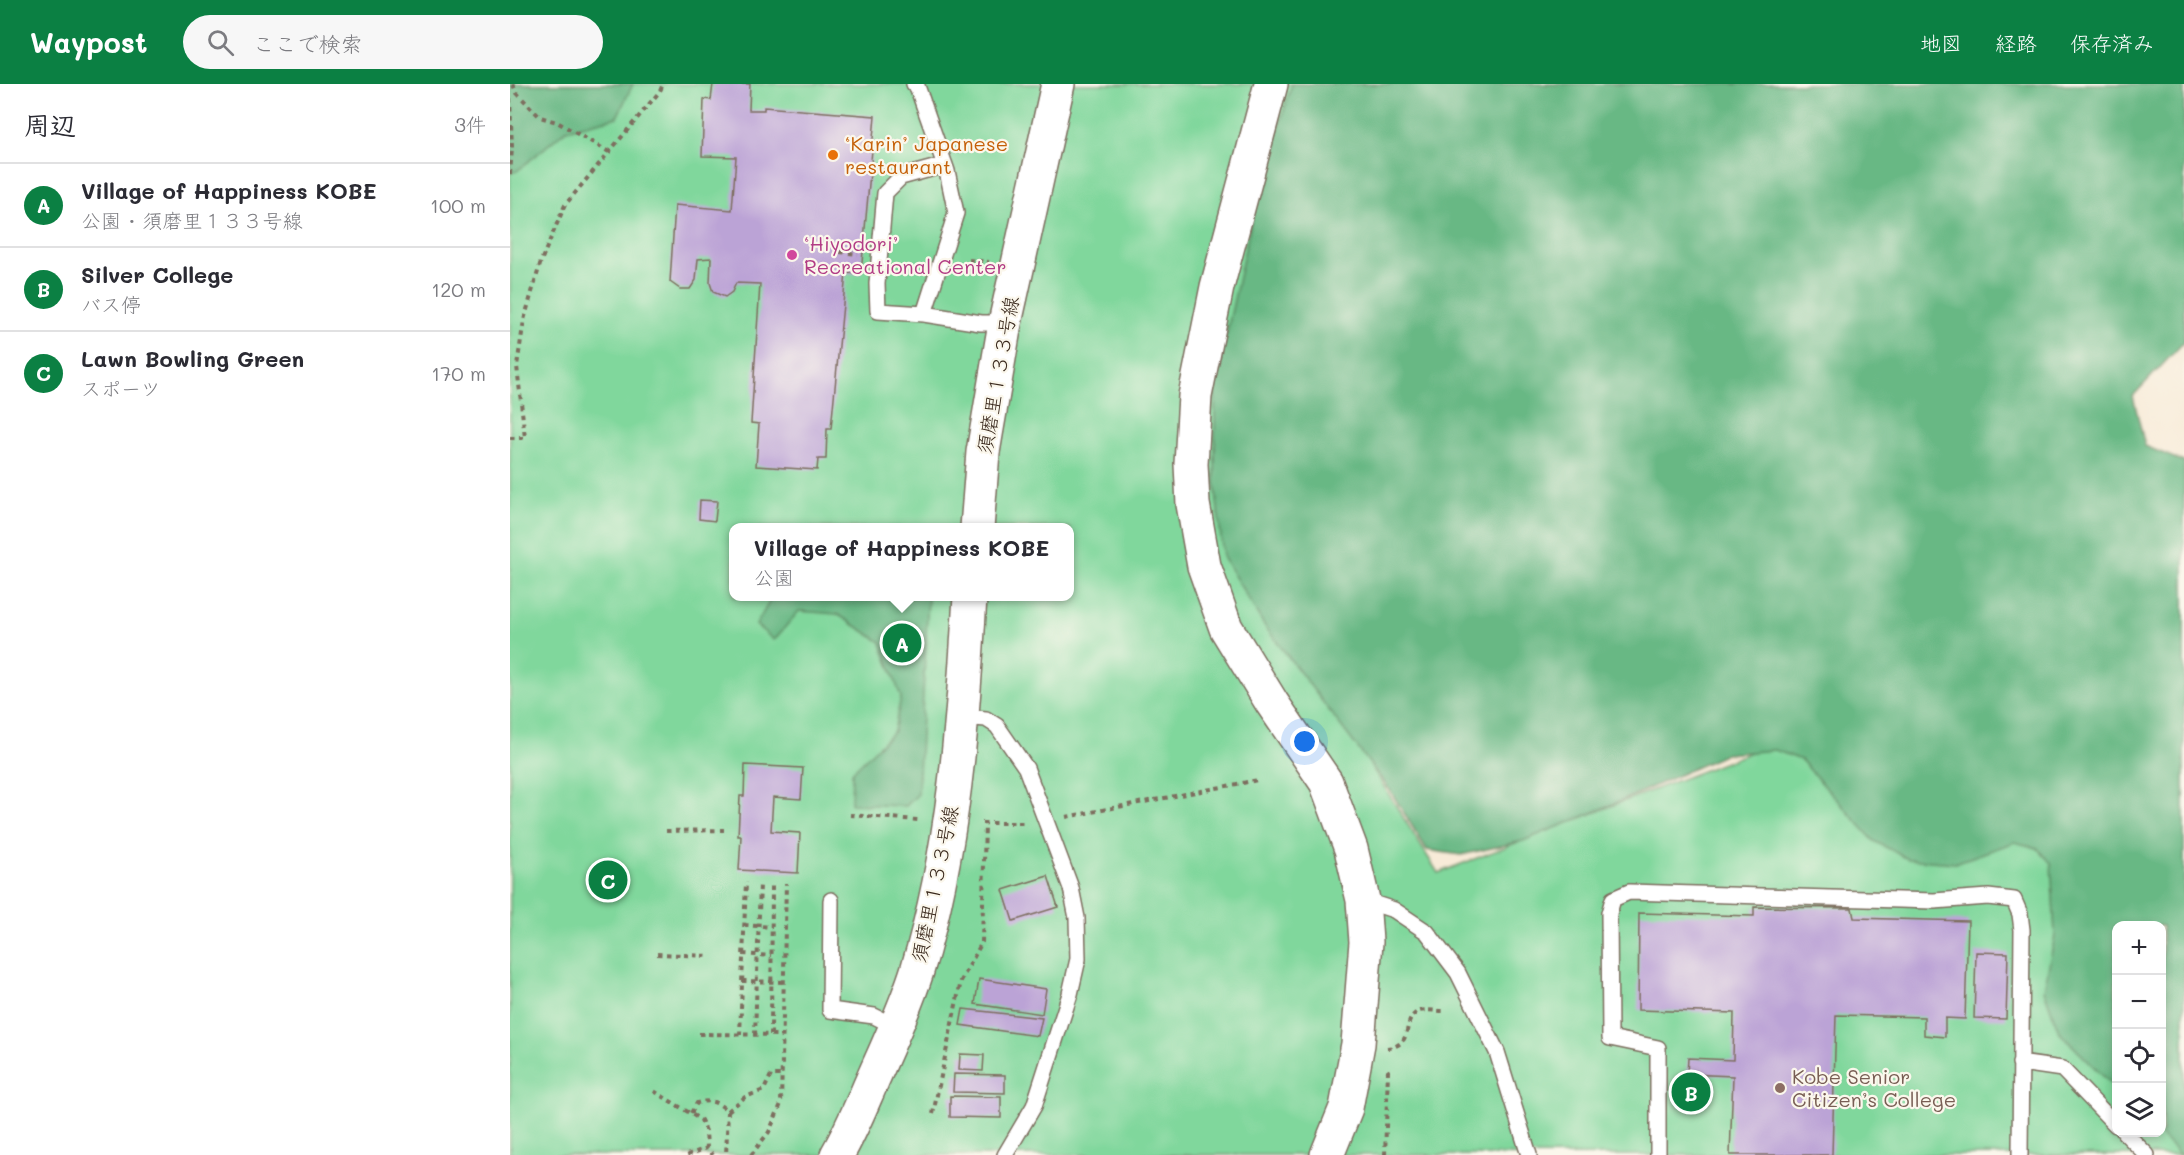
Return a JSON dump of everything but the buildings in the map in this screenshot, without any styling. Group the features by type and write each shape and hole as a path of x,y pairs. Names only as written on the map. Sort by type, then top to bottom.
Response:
{"street":[{"name":"須磨里１３３号線","path":"976,523 983,452 1005,323 1058,84"},
{"path":"1271,84 1217,286 1195,396 1191,464 1193,504 1204,566 1226,627 1272,703 1326,782 1351,849 1363,900 1366,942 1358,1044 1346,1108 1327,1155"},
{"name":"須磨里１３３号線","path":"837,1155 896,1027 917,971 936,895 951,821 963,717 970,601"}],"lane":[{"path":"914,84 945,165 956,213 924,314"},
{"path":"945,165 901,177 885,193 877,284 878,311 924,314 981,323 1005,323"},
{"path":"963,717 986,719 997,726 1026,768 1071,888 1077,918 1078,959 1070,994 1034,1106 1005,1155"},
{"path":"1658,1155 1658,1048 1610,1038 1609,913 1613,899 1629,892 1934,901 1988,897 2014,900 2020,914 2022,930 2019,1155"},
{"path":"831,900 830,1010 874,1016 896,1027"},
{"path":"1363,900 1394,910 1428,932 1458,973 1497,1052 1529,1155"},
{"path":"2020,1063 2062,1069 2112,1121"},
{"path":"2129,1137 2147,1155"}],"path":[{"path":"513,84 516,92 540,117 556,122 609,152"},
{"path":"510,438 525,438 518,366 524,320 541,261 565,205 660,91 663,84"},
{"path":"510,98 512,147 510,174"},
{"path":"840,252 858,254"},
{"path":"969,260 992,263"},
{"path":"1064,817 1258,780"},
{"path":"850,815 926,820"},
{"path":"974,822 1034,823"},
{"path":"933,1114 961,981 982,942 985,823"},
{"path":"666,831 724,830"},
{"path":"740,1035 746,882"},
{"path":"755,1035 760,883"},
{"path":"771,1035 772,883"},
{"path":"751,1155 769,1132 781,1104 786,883"},
{"path":"744,926 772,927"},
{"path":"657,954 710,956"},
{"path":"743,954 771,956"},
{"path":"742,981 785,982"},
{"path":"1383,1049 1398,1047 1403,1042 1413,1016 1420,1011 1443,1011"},
{"path":"699,1034 784,1035"},
{"path":"1382,1062 1388,1071 1385,1155"},
{"path":"726,1155 728,1111 745,1097 764,1090 771,1075 783,1075"},
{"path":"654,1091 701,1120 706,1131 706,1148 713,1155"},
{"path":"691,1113 697,1103 706,1100 716,1101 728,1111"},
{"path":"687,1155 706,1148"}],"green space":[{"path":"510,84 1303,84 1238,553 1438,873 1798,734 2053,834 2112,1042 2112,1137 2166,1137 2166,1133 2184,1134 2184,1155 510,1155"},
{"path":"510,84 633,84 617,117 566,130 517,171 510,173"},
{"path":"1292,84 2184,84 2184,342 2133,396 2145,446 2184,462 2184,1155 2180,1155 2162,1137 2166,1137 2166,921 2112,921 2112,1085 2059,1032 2044,990 2055,935 2051,863 2037,848 2015,842 1955,863 1908,859 1874,841 1801,760 1775,750 1726,754 1621,801 1523,841 1461,855 1427,850 1389,789 1264,625 1223,557 1215,482 1215,387 1254,208"},
{"path":"770,601 928,601 918,794 906,806 851,804 852,772 894,731 901,697 881,642 837,614 799,611 774,640 756,625"}],"place":[{"name":"‘Karin’ Japanese restaurant","path":"833,155"},
{"name":"‘Hiyodori’ Recreational Center","path":"792,255"},
{"name":"Village of Happiness KOBE","path":"902,643"},
{"name":"Lawn Bowling Green","path":"608,880"},
{"name":"Kobe Senior Citizen’s College","path":"1780,1088"},
{"name":"Silver College","path":"1691,1092"}]}
